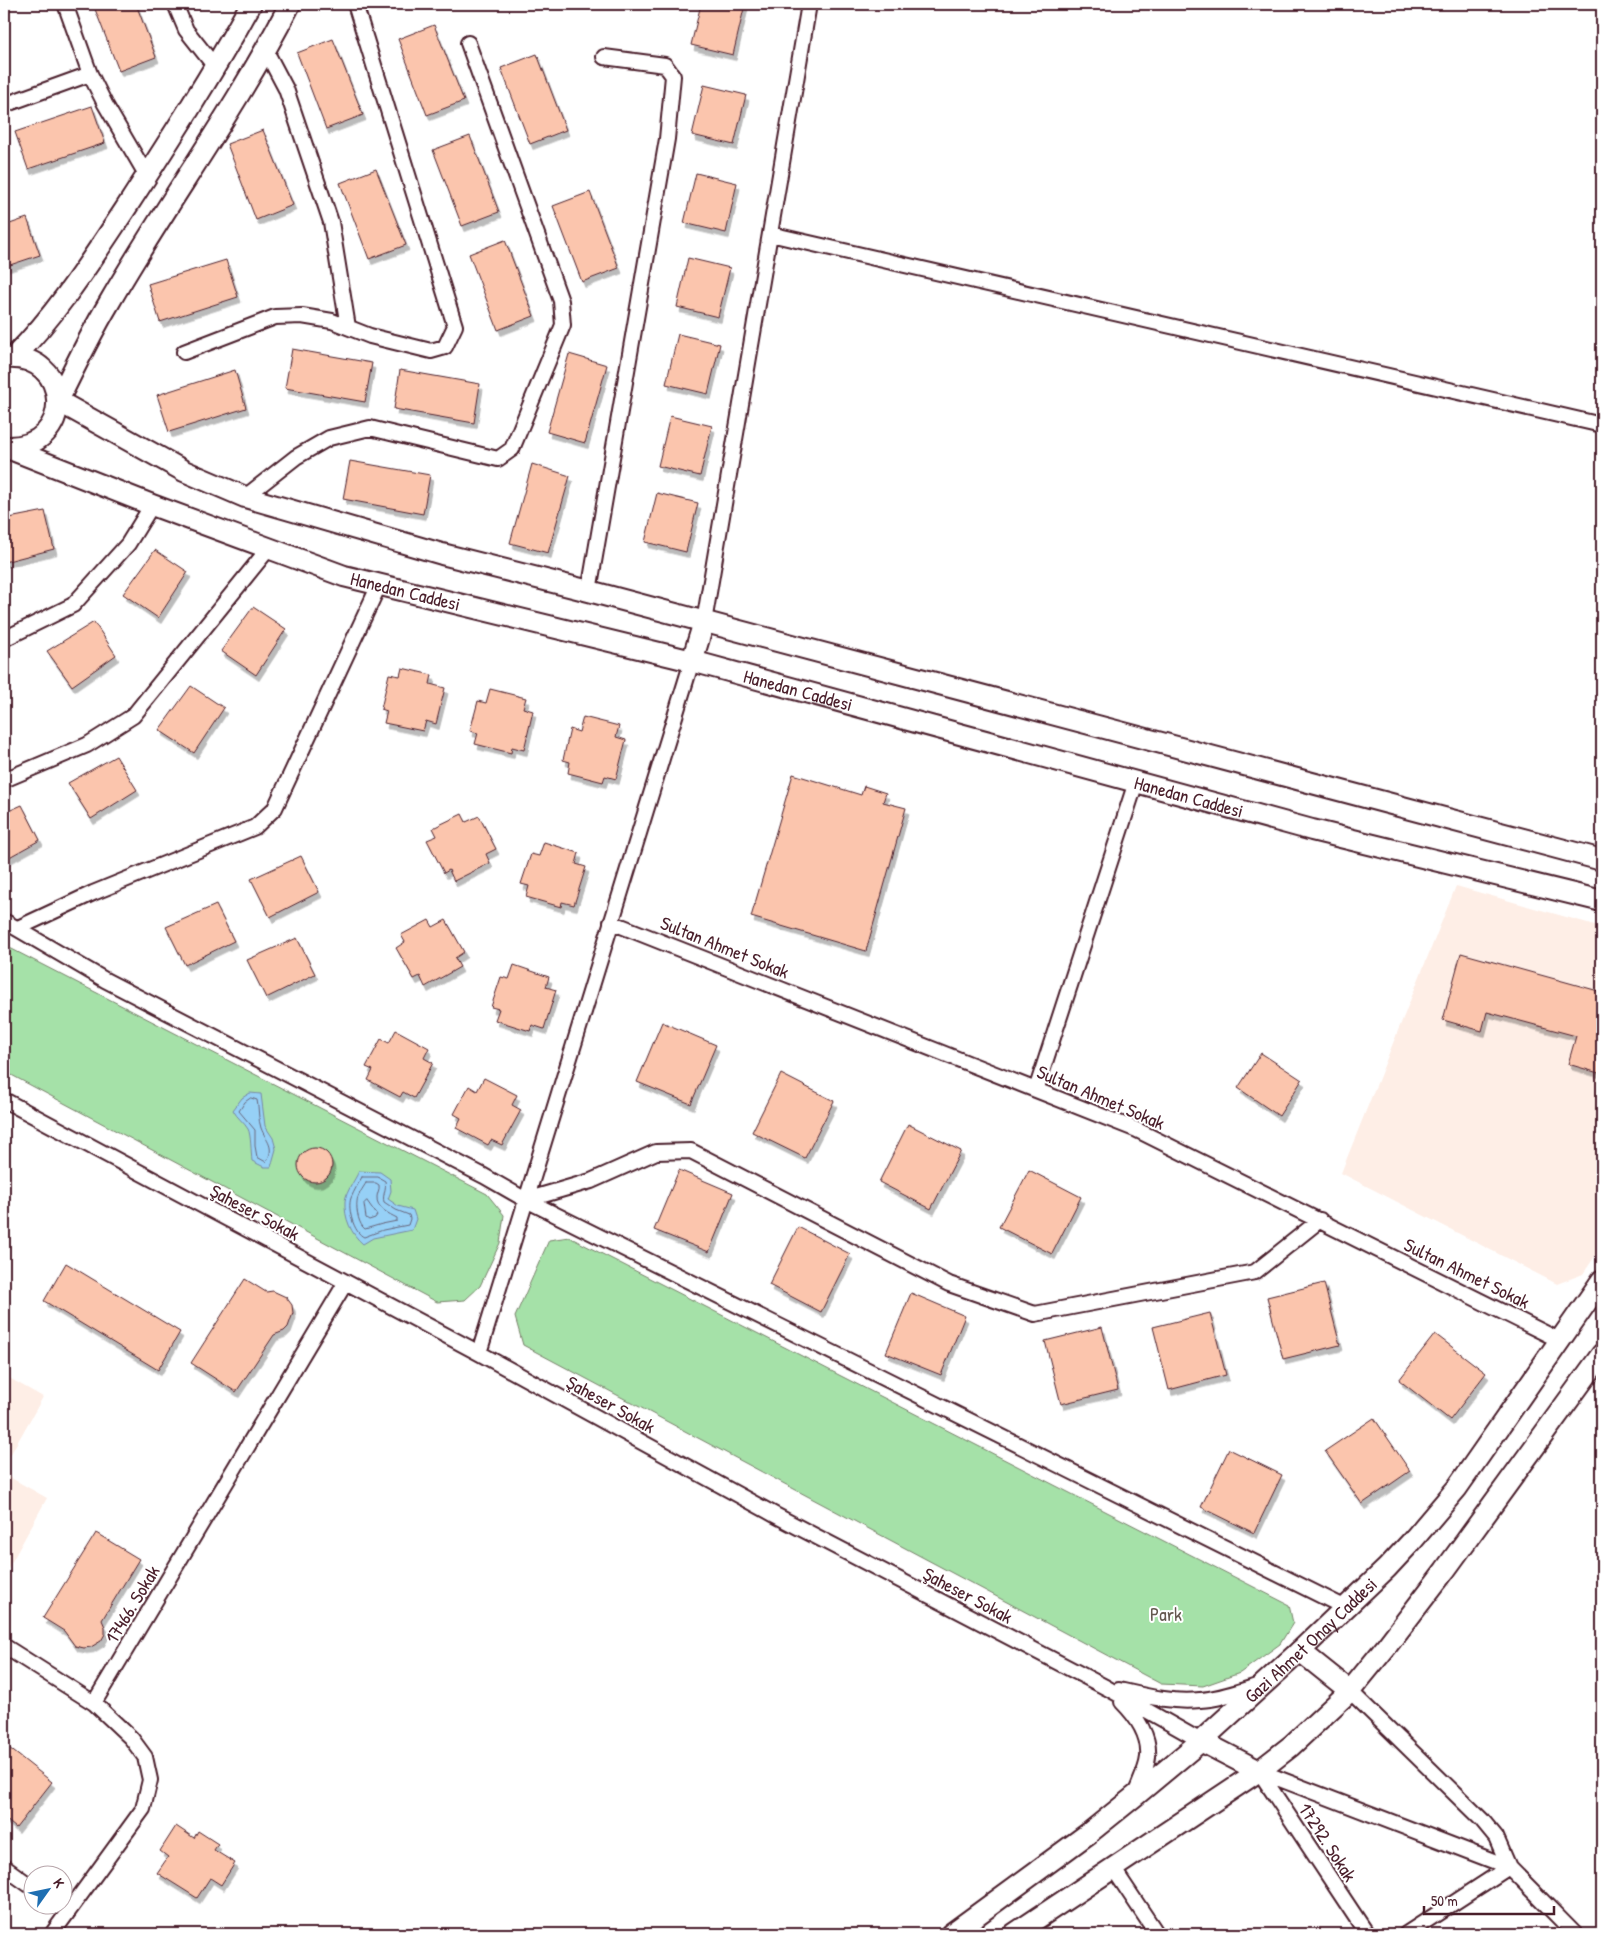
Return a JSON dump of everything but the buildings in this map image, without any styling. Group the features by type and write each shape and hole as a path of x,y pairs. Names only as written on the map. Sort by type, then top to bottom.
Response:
{"street":[{"path":"66,4 90,74 105,104 147,176"},
{"path":"175,4 186,30 216,68"},
{"path":"7,355 36,335 82,274 216,68 251,4"},
{"path":"4,448 18,448 31,444 42,437 51,427 56,415 58,401 79,356 109,303 266,52 290,4"},
{"path":"184,352 275,317 302,316 332,321 370,336 431,351 445,347 455,326 355,4"},
{"path":"479,1353 704,622 809,4"},
{"path":"245,497 296,457 329,438 370,428 498,458 512,449 563,325 561,301 468,43"},
{"path":"266,52 286,89 331,222 348,327"},
{"path":"589,591 667,139 673,76 665,65 604,57"},
{"path":"4,105 90,74"},
{"path":"770,234 1602,425"},
{"path":"7,355 33,363 49,376 55,388 58,401 184,471 245,497 442,554 589,591 1602,860"},
{"name":"Hanedan Caddesi","path":"4,448 344,576 692,661 1312,830 1602,901"},
{"path":"4,640 74,605 128,544 152,505"},
{"path":"4,780 87,745 133,716 269,548"},
{"path":"18,928 93,893 255,827 275,808 379,585"},
{"path":"1036,1090 1136,782"},
{"path":"4,921 105,980 484,1176 526,1200 1346,1608"},
{"name":"Sultan Ahmet Sokak","path":"611,922 1137,1130 1561,1341"},
{"name":"Şaheser Sokak","path":"4,1100 479,1353 775,1515 1106,1688 1201,1740"},
{"path":"526,1200 592,1182 656,1152 691,1151 949,1284 1035,1314 1255,1272 1320,1220"},
{"name":"Gazi Ahmet Onay Caddesi","path":"951,1934 1089,1833 1135,1796 1201,1740 1346,1608 1413,1540 1457,1488 1602,1280"},
{"name":"17466. Sokak","path":"94,1703 346,1282"},
{"path":"1014,1934 1259,1771 1291,1746 1350,1691 1386,1647 1599,1364"},
{"path":"4,1646 94,1703 131,1738 145,1757 150,1780 143,1809 72,1898"},
{"path":"1300,1651 1350,1691 1482,1820 1496,1836 1509,1868 1575,1934"},
{"path":"1106,1688 1172,1700 1200,1700 1234,1694 1264,1683"},
{"path":"1106,1688 1135,1715 1145,1734 1148,1758 1135,1796"},
{"path":"1201,1740 1259,1771 1509,1868"},
{"name":"17292. Sokak","path":"1259,1771 1367,1934"},
{"path":"4,1867 22,1880"},
{"path":"1113,1868 1157,1934"},
{"path":"1406,1934 1509,1868"},
{"path":"52,1934 60,1916"}],"shaded area":[{"path":"1456,886 1602,927 1602,1246 1583,1274 1557,1284 1341,1173"},
{"path":"4,1375 43,1397 4,1466"},
{"path":"4,1474 47,1498 4,1576"}],"green space":[{"path":"4,945 487,1194 504,1215 500,1243 480,1286 465,1300 437,1302 4,1071"},
{"name":"Park","path":"569,1237 1289,1605 1293,1623 1280,1644 1240,1673 1203,1686 1161,1684 523,1345 515,1317 549,1240"}],"water":[{"path":"250,1093 261,1094 265,1126 273,1138 276,1149 271,1167 264,1167 252,1161 249,1131 233,1110 242,1098"},
{"path":"359,1171 380,1172 390,1179 391,1191 388,1199 398,1206 413,1210 416,1219 412,1230 373,1238 363,1244 359,1240 347,1219 345,1201"}]}
